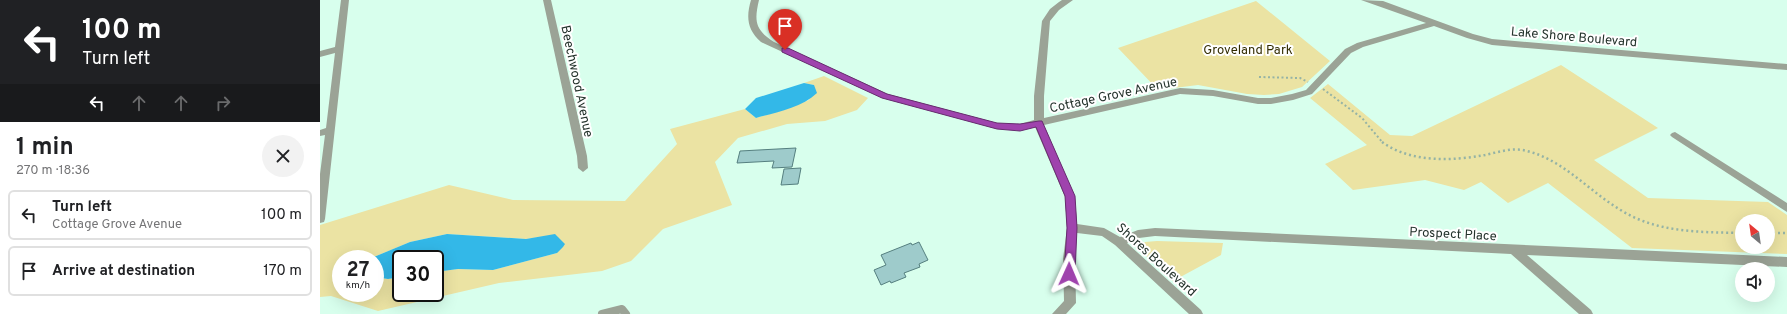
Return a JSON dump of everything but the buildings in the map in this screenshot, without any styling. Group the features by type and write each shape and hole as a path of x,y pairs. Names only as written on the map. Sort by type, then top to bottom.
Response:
{"street":[{"path":"320,219 345,0"},
{"name":"Beechwood Avenue","path":"547,0 582,156 583,168"},
{"name":"Cottage Grove Avenue","path":"756,0 751,14 752,23 757,34 763,40 885,96 997,126 1020,128 1180,91 1213,92 1258,101 1271,101 1293,97 1309,92 1348,51 1360,45 1434,22"},
{"path":"1058,314 1070,303 1069,259 1072,228 1070,196 1039,124 1039,96 1046,21 1052,11 1062,3 1069,0"},
{"name":"Lake Shore Boulevard","path":"1365,0 1380,3 1470,36 1492,42 1787,66"},
{"path":"320,54 340,49"},
{"path":"320,133 330,130"},
{"path":"1675,136 1787,208"},
{"name":"Shores Boulevard","path":"1072,228 1104,232 1119,242 1197,314"},
{"name":"Prospect Place","path":"1119,242 1138,234 1155,232 1787,262"},
{"path":"1514,250 1588,314"}],"lane":[{"path":"602,314 622,309 626,314"}],"path":[{"path":"1259,77 1300,78 1310,83"},
{"path":"1322,89 1363,119 1379,139 1389,146 1406,152 1435,159 1483,155 1508,149 1530,151 1550,160 1629,216 1653,226 1696,232 1735,233"},
{"path":"1775,233 1787,233"}],"green space":[{"name":"Groveland Park","path":"1256,1 1330,61 1302,87 1279,94 1264,95 1247,94 1198,85 1158,90 1118,48"},
{"path":"1561,65 1658,128 1594,160 1648,198 1768,202 1787,215 1787,254 1775,254 1775,214 1735,214 1735,252 1632,248 1548,183 1508,203 1481,182 1464,190 1425,180 1353,190 1325,164 1367,145 1310,98 1328,84 1390,135 1412,136"},
{"path":"824,76 868,98 857,110 825,121 787,124 738,138 715,162 732,205 663,229 631,261 602,271 499,283 444,296 444,271 458,269 493,270 557,253 555,235 526,239 447,234 410,242 384,253 384,250 332,250 332,296 320,297 320,225 449,185 513,200 625,201 677,144 670,129 745,109 756,118 786,109 809,100 814,85 804,83"},
{"path":"1145,242 1223,243 1221,255 1173,281 1141,251 1140,246"},
{"path":"384,278 392,278 392,302 417,302 378,311 350,302 384,302"}],"water":[{"path":"804,83 814,85 817,93 796,106 756,118 745,109 756,98"},
{"path":"447,234 526,239 555,234 565,244 557,253 493,270 458,269 444,271 444,250 392,250 392,278 384,278 384,253 410,242"}],"route":[{"path":"785,50 885,96 912,104 997,126 1020,128 1039,124 1070,196 1072,228 1069,274"}]}
